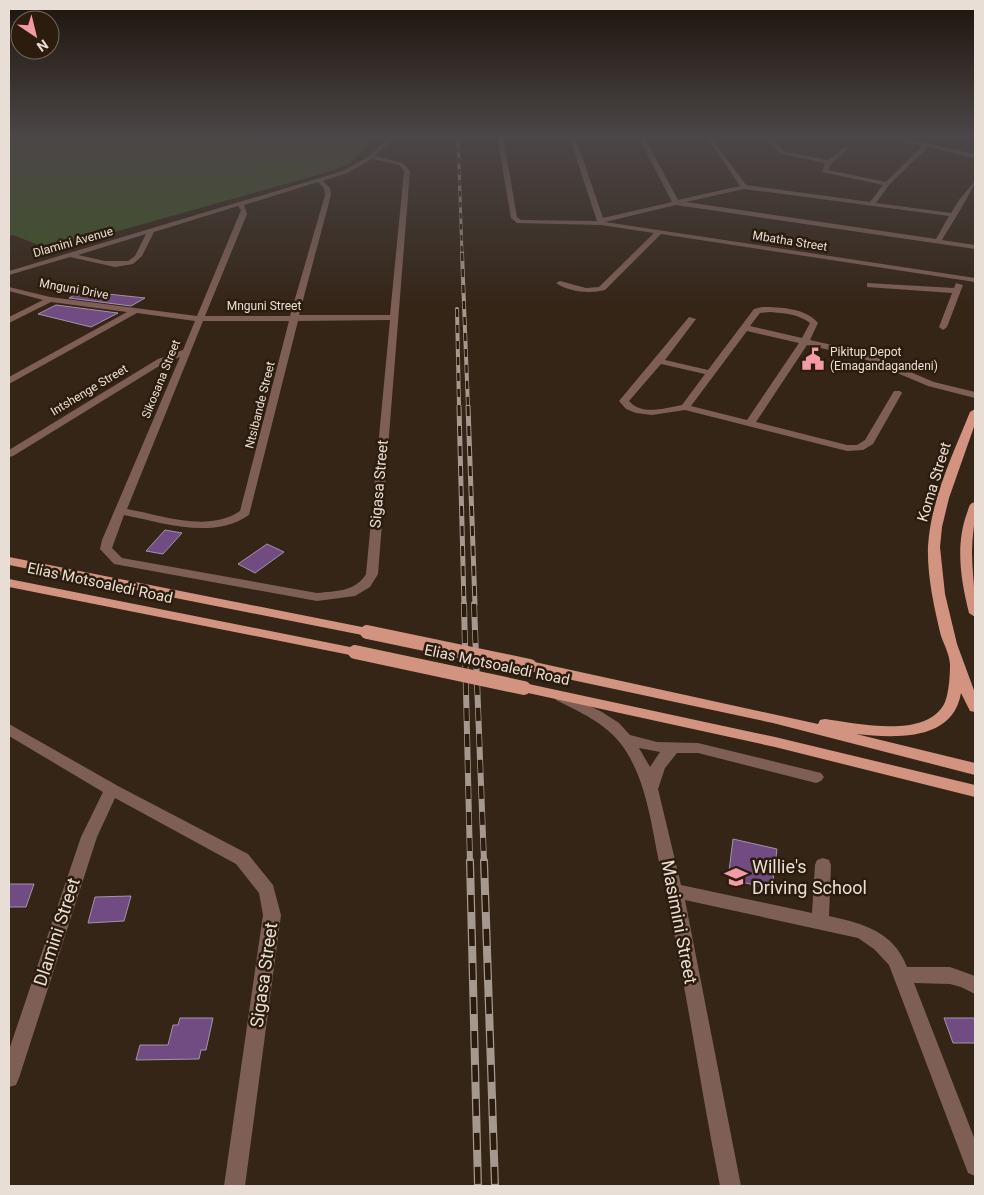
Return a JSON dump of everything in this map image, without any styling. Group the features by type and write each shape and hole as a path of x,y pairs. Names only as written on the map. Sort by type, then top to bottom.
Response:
{"main road":[{"name":"Koma Street","path":"975,412 952,473 936,528 934,562 957,663 975,707"},
{"path":"975,506 966,536 965,550 969,588 975,614"},
{"name":"Elias Motsoaledi Road","path":"9,561 367,632 773,718 975,769"},
{"name":"Elias Motsoaledi Road","path":"9,583 355,652 775,742 975,791"},
{"path":"773,718 892,732 929,725 943,717 952,705 957,663"}],"street":[{"name":"Dlamini Avenue","path":"9,273 280,192"},
{"name":"Ntsibande Street","path":"120,511 206,526 230,524 245,513 328,192"},
{"name":"Sigasa Street","path":"118,561 317,597 351,593 366,584 372,574 405,192"},
{"path":"509,192 514,219 528,223 601,222 724,192"},
{"path":"591,192 601,222"},
{"path":"670,192 676,203"},
{"path":"780,192 952,215"},
{"path":"872,204 881,192"},
{"path":"938,241 952,215 969,192"},
{"path":"676,203 975,247"},
{"name":"Sikosana Street","path":"118,561 106,549 108,540 184,352 244,214 240,204"},
{"name":"Mbatha Street","path":"601,222 975,280"},
{"path":"69,254 114,265 128,263 136,260 151,231"},
{"path":"560,283 584,290 597,290 608,286 632,257 659,232"},
{"path":"943,327 962,278"},
{"path":"870,286 894,289 924,288 957,291"},
{"name":"Mnguni Drive","path":"9,289 50,299 135,311"},
{"path":"9,320 50,299"},
{"path":"685,406 746,328 757,311 764,309 806,316 814,323 805,341 750,423"},
{"path":"9,381 135,311"},
{"name":"Mnguni Street","path":"135,311 199,319 393,318"},
{"path":"692,319 624,401 628,406 639,411 659,412 685,406 847,448 859,448 874,437 897,393"},
{"path":"746,328 860,354 932,384 975,394"},
{"name":"Intshenge Street","path":"9,454 161,361 184,352"},
{"path":"659,361 711,373"},
{"name":"Masimini Street","path":"562,697 593,712 626,739 642,764 651,788 675,891 730,1186"},
{"name":"Sigasa Street","path":"9,729 113,790 242,860 267,890 272,914 235,1186"},
{"path":"626,739 644,745 698,748 816,777"},
{"path":"651,788 654,772 662,758 673,748"},
{"name":"Dlamini Street","path":"9,1078 89,837 105,802 113,790"},
{"path":"820,922 823,865"},
{"path":"675,891 862,931 874,938 891,955 901,976 975,1166"},
{"path":"901,976 948,975 960,978 975,986"}],"green space":[{"path":"9,192 258,192 51,250 13,235 9,236"}],"building":[{"path":"86,289 108,294 145,298 131,306 69,298"},
{"path":"56,305 118,313 91,327 38,314"},
{"path":"165,530 182,533 163,554 146,551"},
{"path":"267,544 284,552 255,573 238,564"},
{"path":"733,839 777,849 772,889 728,879"},
{"path":"9,884 34,884 26,907 9,907"},
{"path":"131,896 124,921 88,923 95,897"},
{"path":"180,1018 213,1018 206,1050 201,1050 199,1059 136,1060 140,1045 168,1045 173,1025 178,1025"},
{"path":"944,1018 975,1018 975,1043 953,1043"}],"railway":[{"path":"460,192 462,254"},
{"path":"462,253 468,407"},
{"path":"457,309 459,407"},
{"path":"459,406 464,605"},
{"path":"468,406 475,605"},
{"path":"464,604 470,862"},
{"path":"474,604 484,862"},
{"path":"470,861 478,1186"},
{"path":"484,861 495,1186"}],"place":[{"name":"Pikitup Depot (Emagandagandeni)","path":"813,359"},
{"name":"Willie's Driving School","path":"736,877"}]}
